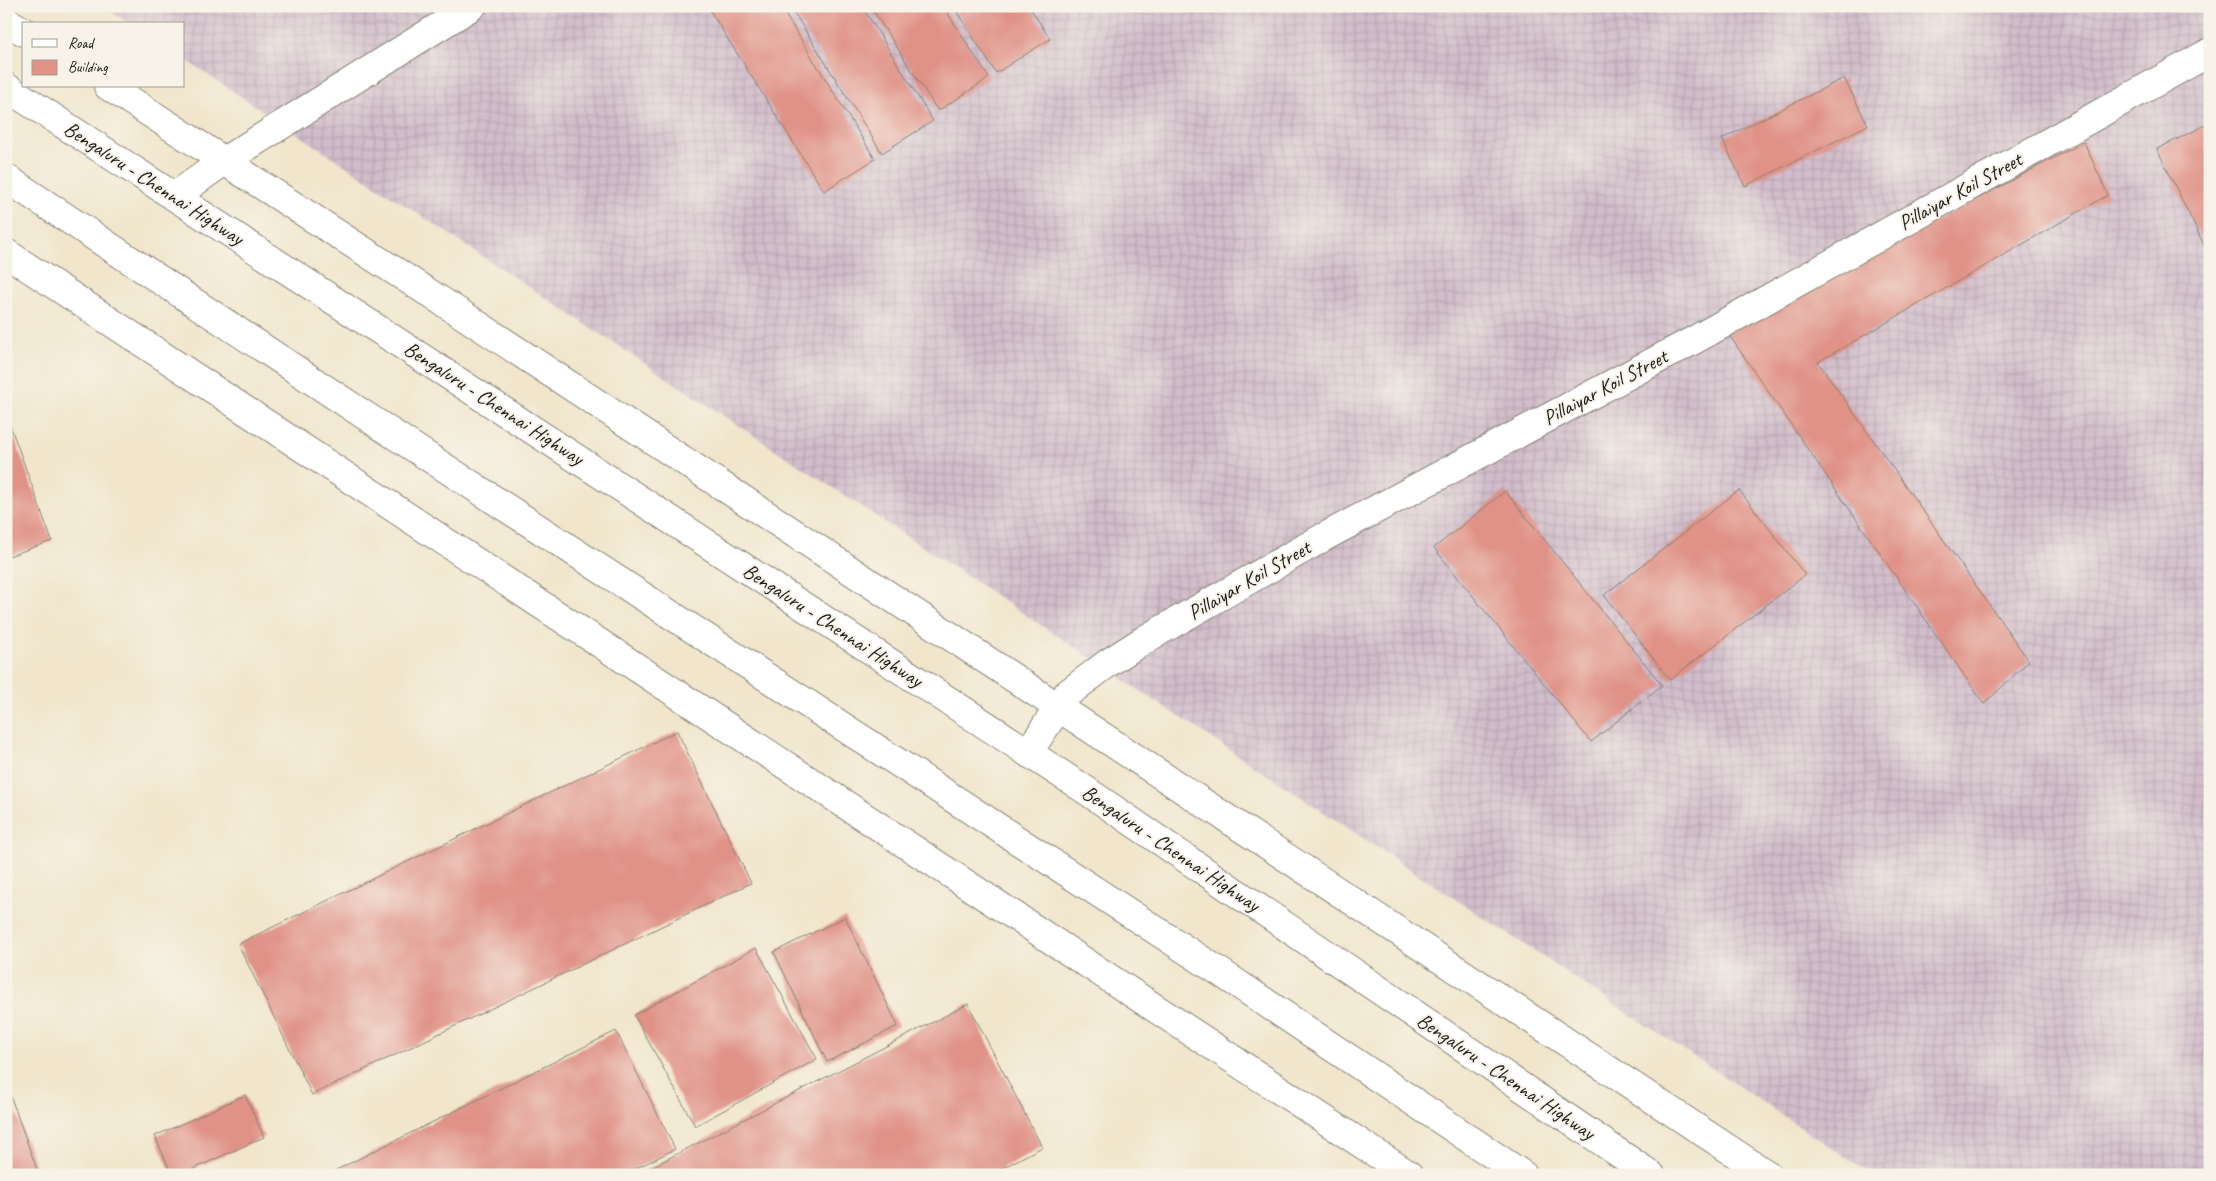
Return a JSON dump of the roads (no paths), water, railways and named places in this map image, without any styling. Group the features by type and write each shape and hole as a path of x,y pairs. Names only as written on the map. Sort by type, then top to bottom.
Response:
{"main road":[{"path":"175,196 224,161 472,6"},
{"path":"6,20 22,31"},
{"name":"Pillaiyar Koil Street","path":"1028,753 1057,706 1081,682 1108,663 1324,537 1696,339 2210,52"},
{"name":"Bengaluru - Chennai Highway","path":"6,87 1092,795 1651,1175"},
{"path":"111,88 468,318 1768,1175"},
{"path":"6,178 393,434 1220,972 1523,1175"},
{"path":"6,253 1409,1175"}]}
